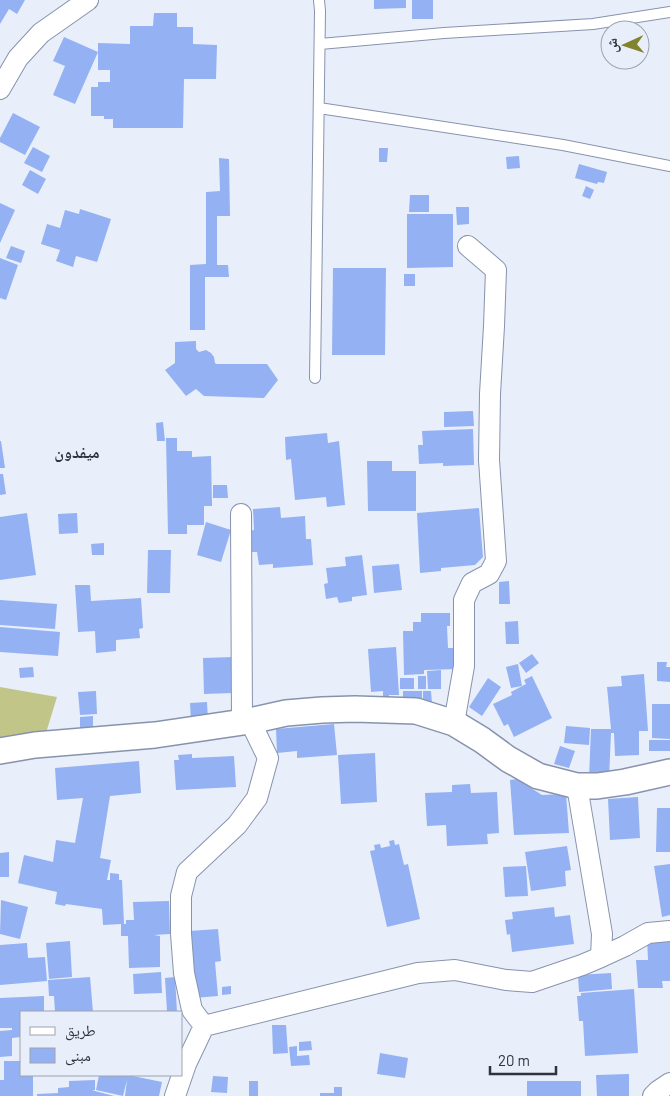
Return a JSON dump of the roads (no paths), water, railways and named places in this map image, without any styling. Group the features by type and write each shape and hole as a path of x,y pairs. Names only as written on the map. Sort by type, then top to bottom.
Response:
{"street":[{"path":"0,89 18,58 41,33 88,0"},
{"path":"454,723 464,666 464,600 472,583 488,574 496,561 489,460 496,270 468,246"},
{"path":"204,1026 192,1010 184,973 181,896 187,872 236,825 257,798 268,758 246,721 241,514"},
{"path":"0,751 35,745 155,735 286,713 355,709 416,711 454,723 508,759 538,776 577,786 596,786 625,782 670,772"},
{"path":"577,786 602,934 601,957"},
{"path":"204,1026 418,973 455,970 506,980 532,982 582,965 648,934 670,931"},
{"path":"182,1076 204,1026"},
{"path":"175,1096 182,1076"},
{"path":"653,1096 670,1083"}],"lane":[{"path":"315,378 319,0"},
{"path":"320,44 444,33 593,24 670,12"},
{"path":"319,108 563,145 670,166"}],"district":[{"name":"ميفدون","path":"77,452"}]}
